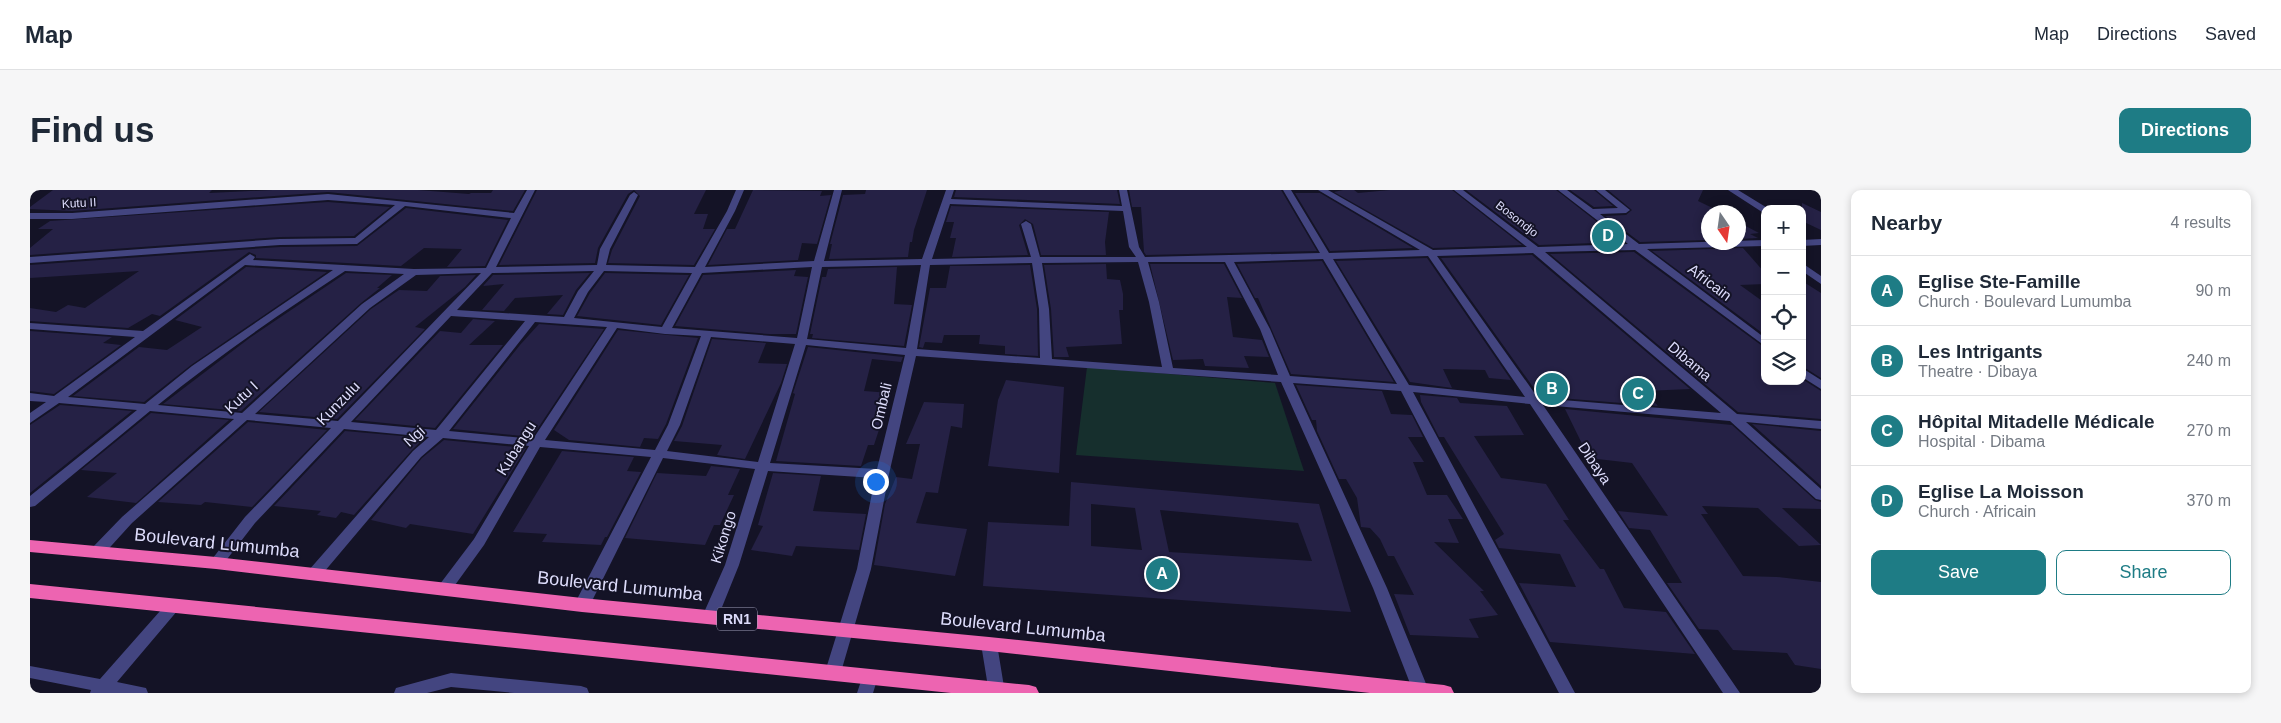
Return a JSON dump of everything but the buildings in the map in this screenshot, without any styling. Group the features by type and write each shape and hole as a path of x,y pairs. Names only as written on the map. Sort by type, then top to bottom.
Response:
{"highway":[{"name":"Boulevard Lumumba","path":"30,546 445,588 582,605 989,644 1444,693"},
{"path":"30,591 832,672 868,685 1029,693"}],"street":[{"path":"490,270 493,259 517,216 523,200 531,190"},
{"path":"665,331 731,211 740,190"},
{"name":"Kikongo","path":"710,617 732,565 761,466 801,343 818,264 838,190"},
{"path":"1123,190 1134,246 1142,258 1154,302 1168,371"},
{"path":"1287,190 1405,388 1567,693"},
{"path":"1322,190 1430,252"},
{"name":"Bosondjo","path":"1458,190 1537,250"},
{"name":"Africain","path":"1562,190 1761,340"},
{"path":"1592,212 1626,210 1600,190"},
{"path":"1732,190 1761,208"},
{"path":"567,321 583,291 601,268 605,250 634,195"},
{"path":"949,195 1126,210"},
{"name":"Ombali","path":"832,672 847,631 864,569 882,474 911,352 926,262 949,195"},
{"name":"Kutu II","path":"30,216 81,216 328,197 403,203 468,212 517,216"},
{"path":"30,260 154,250 357,241 403,203"},
{"path":"1026,224 1036,260 1047,337 1046,361"},
{"path":"1806,235 1819,242"},
{"path":"1806,242 1819,242"},
{"path":"244,262 414,272 601,268 698,270 818,264 1142,258 1228,259 1761,243"},
{"path":"30,419 266,244"},
{"name":"Dibama","path":"1537,250 1734,418 1821,496"},
{"name":"Dibaya","path":"1430,252 1534,401 1732,693"},
{"path":"1228,259 1264,330 1284,379 1380,588 1421,690"},
{"path":"30,503 148,407 243,334 343,268"},
{"path":"1806,269 1821,281"},
{"name":"Kunzulu","path":"216,564 250,520 490,270"},
{"name":"Kutu I","path":"97,552 127,520 366,306 414,272"},
{"path":"450,313 614,324 665,331 707,333 911,352 1405,388 1534,401 1821,425"},
{"name":"Ngi","path":"314,574 417,454 439,435 533,318"},
{"name":"Kubangu","path":"445,588 479,542 536,444 614,324"},
{"path":"30,326 145,334"},
{"path":"582,605 674,425 707,333"},
{"path":"1806,374 1821,386"},
{"path":"30,397 659,454 761,466 882,474"},
{"path":"101,690 173,606"},
{"path":"989,644 997,691"},
{"path":"30,672 101,690 140,693"},
{"path":"402,693 451,680 580,693"}],"green space":[{"path":"1087,367 1275,383 1304,471 1076,455"}],"place":[{"name":"Eglise La Moisson","path":"1608,236"},
{"name":"Les Intrigants","path":"1552,389"},
{"name":"Hôpital Mitadelle Médicale","path":"1638,394"},
{"name":"Eglise Ste-Famille","path":"1162,574"}]}
